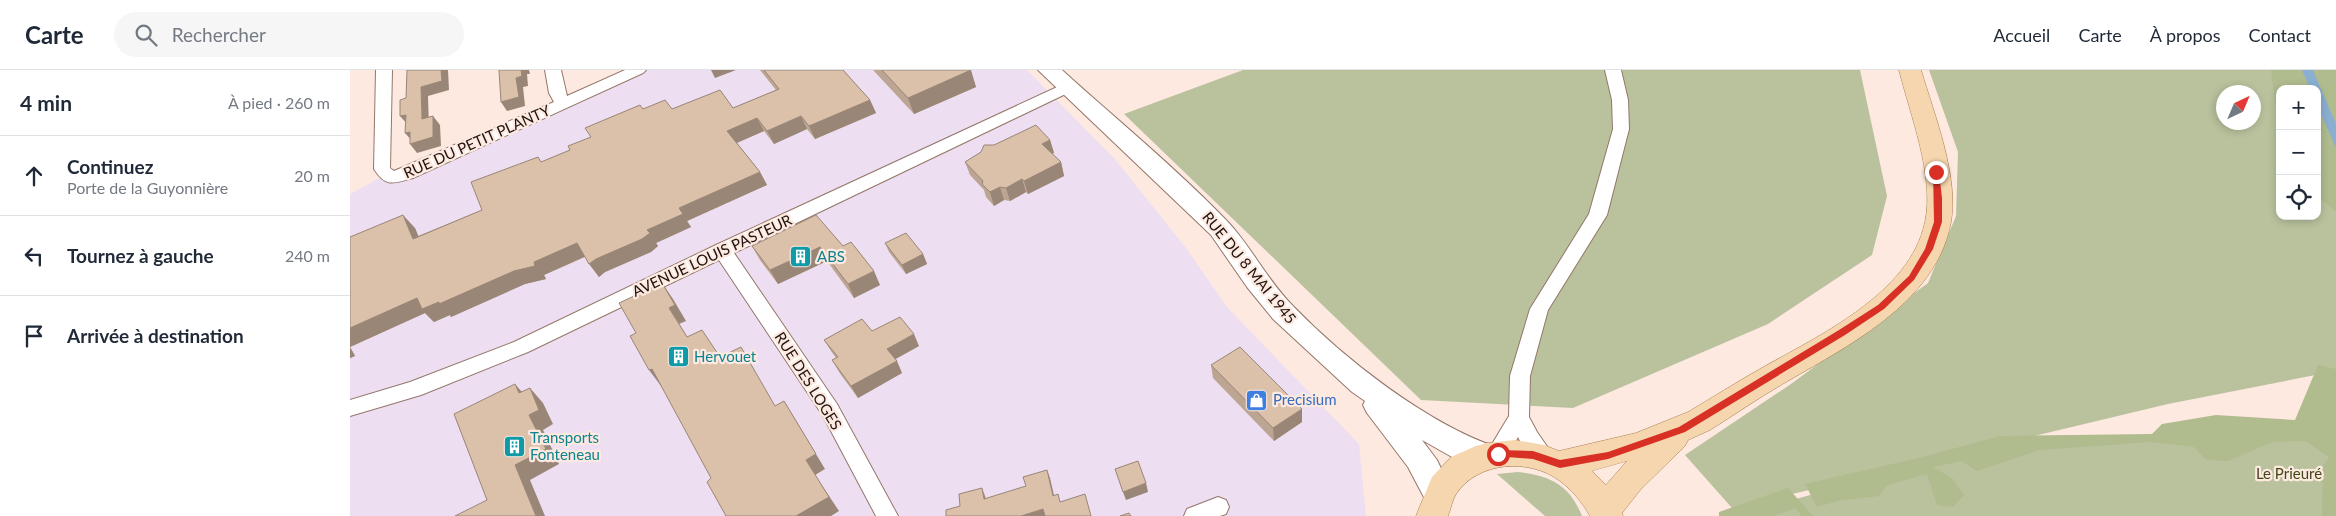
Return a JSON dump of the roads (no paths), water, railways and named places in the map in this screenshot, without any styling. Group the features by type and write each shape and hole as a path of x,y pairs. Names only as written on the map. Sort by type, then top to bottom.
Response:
{"main road":[{"name":"RUE DU 8 MAI 1945","path":"1049,70 1188,196 1220,229 1256,280 1282,312 1362,384"},
{"path":"1362,384 1439,436 1462,448 1491,455 1521,453 1552,461 1608,456 1682,430 1850,328 1881,307 1912,278 1929,249 1938,222 1938,198 1936,172 1910,70"},
{"path":"1362,384 1405,438 1433,480 1435,505"},
{"path":"1552,461 1591,489 1606,513 1630,479 1682,430"},
{"path":"1435,505 1457,471 1491,455"}],"street":[{"name":"RUE DU PETIT PLANTY","path":"384,70 382,170 390,178 407,174 638,70"},
{"path":"554,70 557,92 562,104"},
{"path":"1552,461 1529,438 1519,417 1518,394 1520,376 1539,309 1598,215 1621,129 1620,100 1613,70"},
{"name":"AVENUE LOUIS PASTEUR","path":"350,408 414,389 470,369 570,324 722,250 1068,87"},
{"name":"RUE DES LOGES","path":"722,250 830,410 887,516"},
{"path":"1491,455 1519,417"},
{"path":"1195,516 1218,507"}],"water":[{"path":"2302,70 2313,70 2319,85 2308,85"},
{"path":"2321,89 2336,124 2336,148 2321,114"}],"place":[{"name":"ABS","path":"801,257"},
{"name":"Hervouet","path":"678,357"},
{"name":"Precisium","path":"1257,400"},
{"name":"Transports Fonteneau","path":"514,447"}],"park label":[{"name":"Le Prieuré","path":"2289,474"}]}
